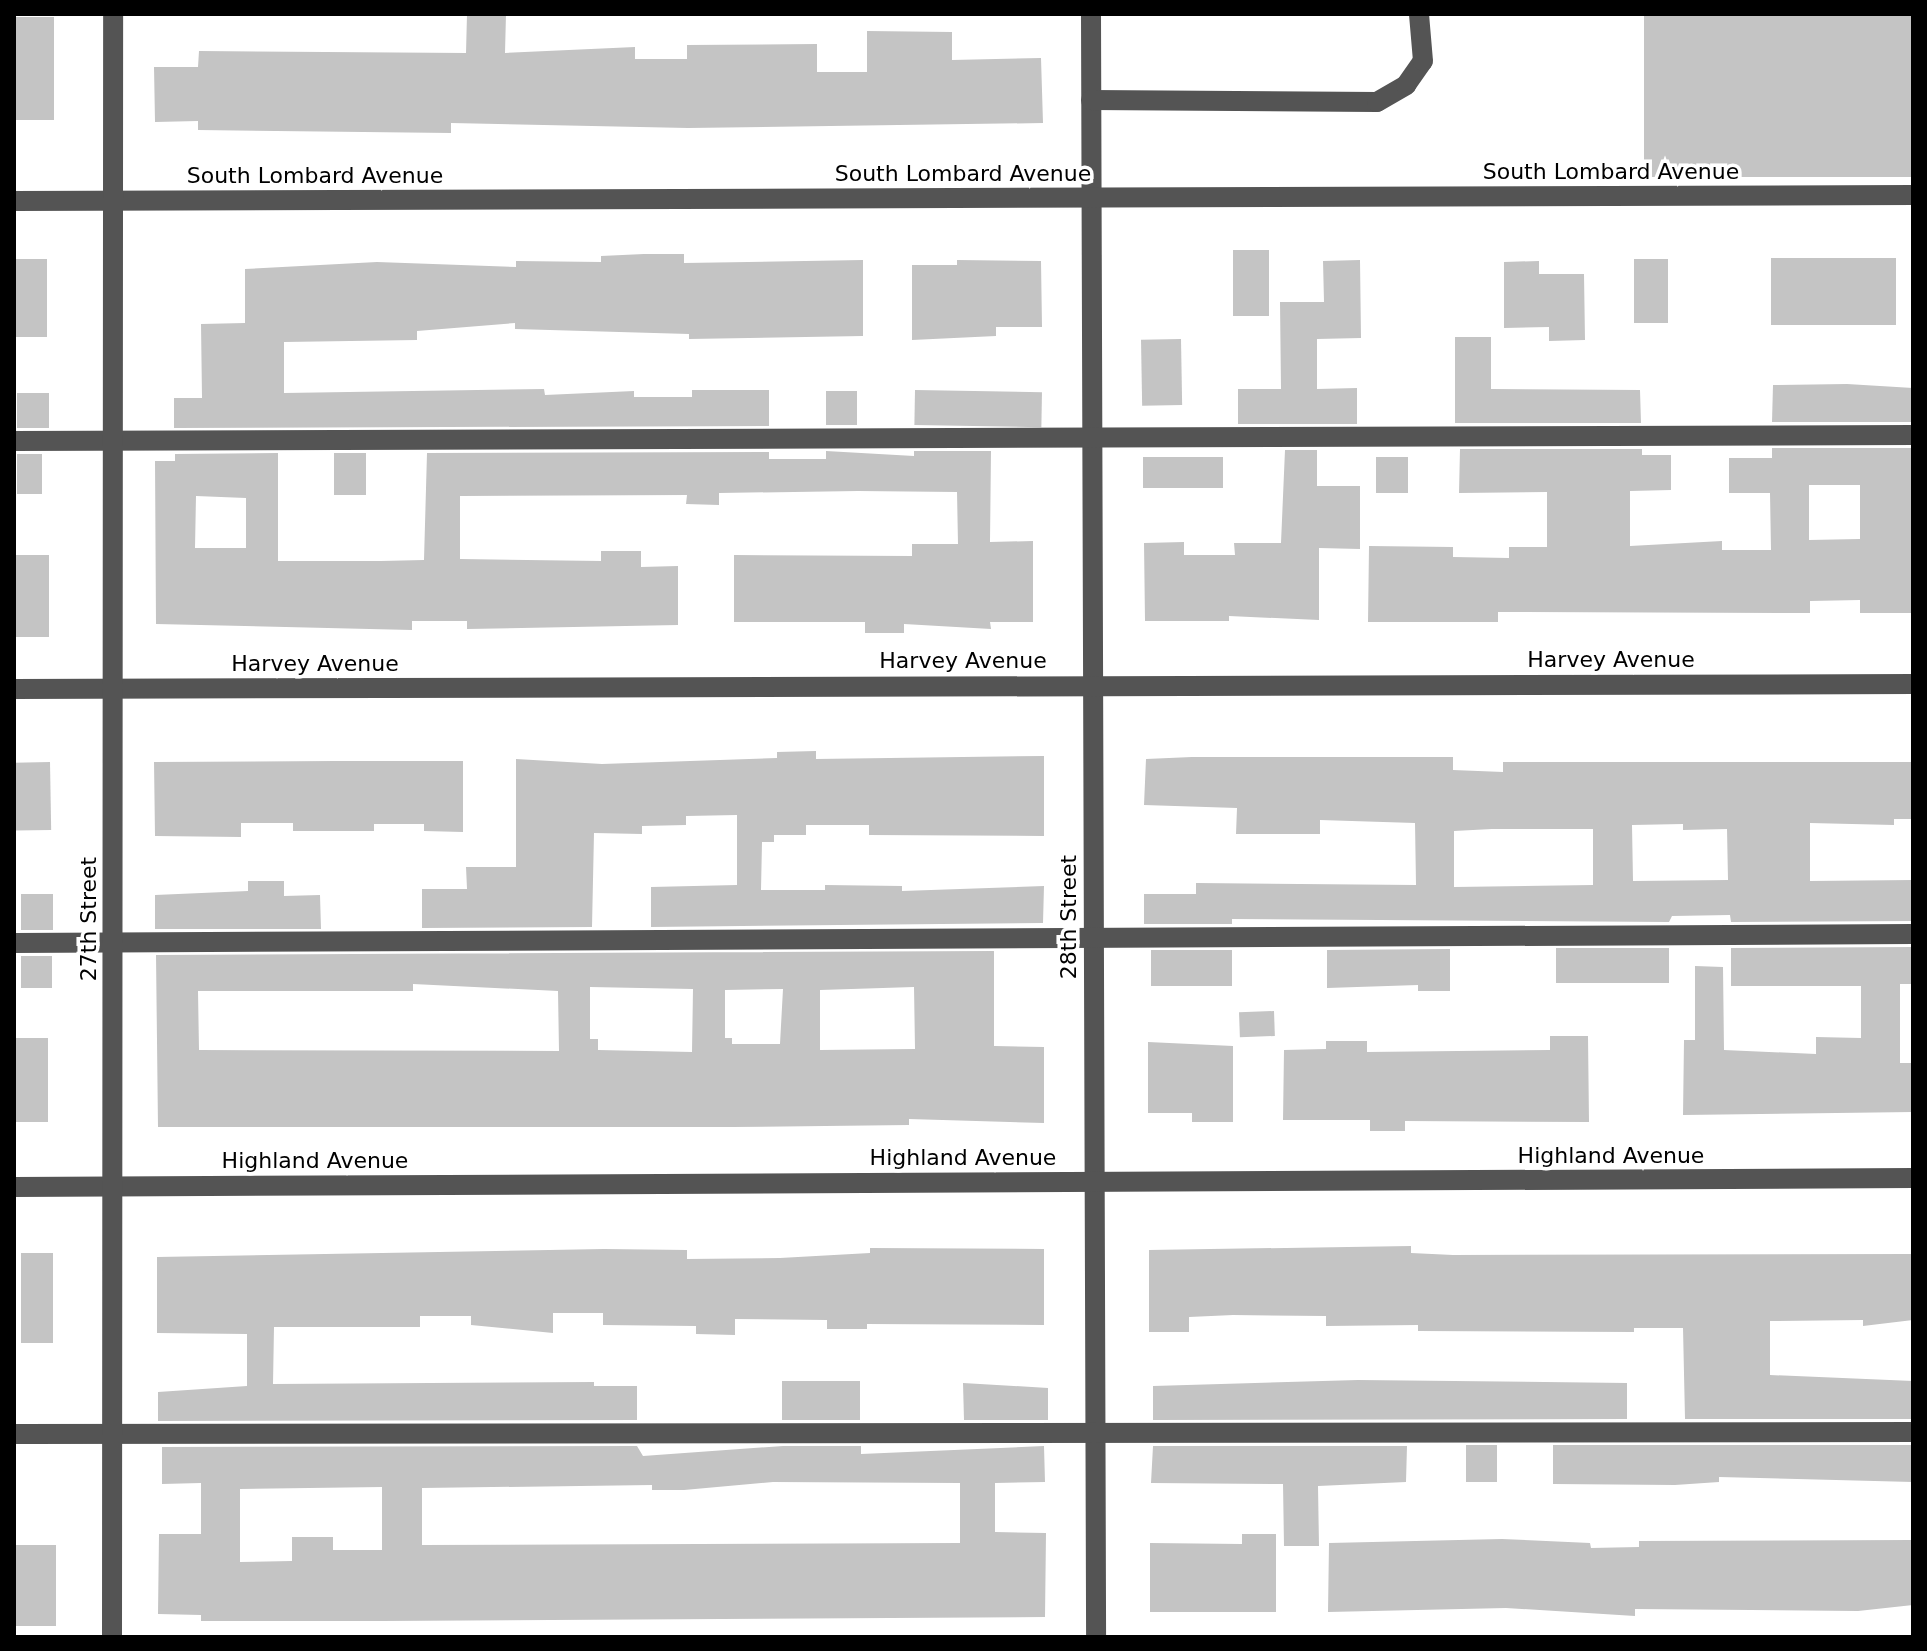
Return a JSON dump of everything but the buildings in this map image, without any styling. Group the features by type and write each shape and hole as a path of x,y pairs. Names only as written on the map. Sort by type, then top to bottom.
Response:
{"street":[{"name":"27th Street","path":"112,1637 113,14"},
{"name":"28th Street","path":"1091,14 1096,1637"},
{"path":"1091,100 1377,102 1406,85 1423,61 1419,14"},
{"name":"South Lombard Avenue","path":"14,201 1913,195"},
{"path":"14,441 1092,440 1913,435"},
{"name":"Harvey Avenue","path":"14,689 1913,684"},
{"path":"14,943 1913,934"},
{"name":"Highland Avenue","path":"14,1187 1913,1178"},
{"path":"14,1434 1913,1432"}]}
